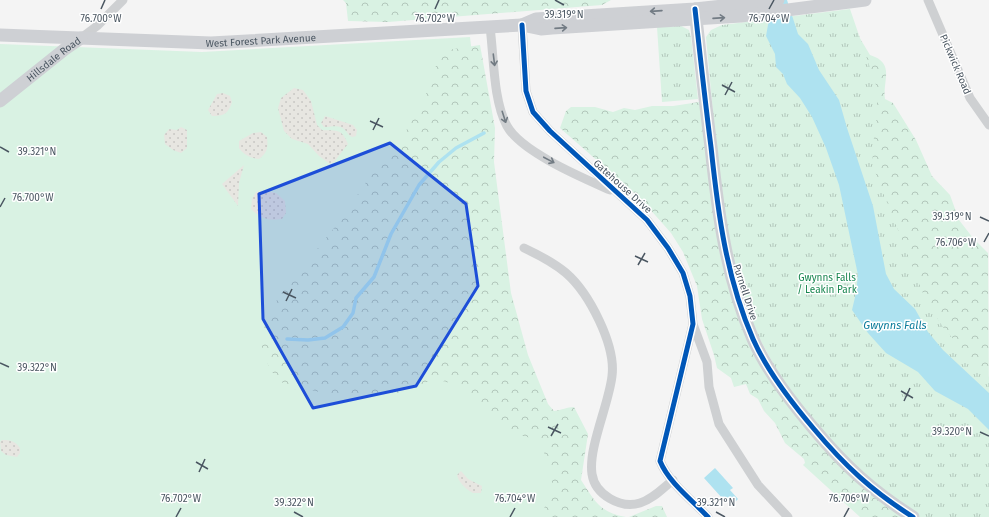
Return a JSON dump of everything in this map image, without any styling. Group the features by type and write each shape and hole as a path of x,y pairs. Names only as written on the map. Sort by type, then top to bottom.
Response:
{"main road":[{"name":"West Forest Park Avenue","path":"739,11 778,0"},
{"name":"West Forest Park Avenue","path":"0,35 225,43 522,25 536,19 695,14 819,7 865,0"},
{"name":"Purnell Drive","path":"695,14 718,214 733,284 754,340 774,375 799,411 852,472 873,490 913,517"},
{"name":"Hillsdale Road","path":"0,101 65,48 81,38"}],"street":[{"name":"Hillsdale Road","path":"81,38 97,26 123,0"},
{"name":"Pickwick Road","path":"928,0 970,98 989,125"},
{"name":"Gatehouse Drive","path":"522,25 526,92 533,112 550,131 647,220 676,260 683,273 690,296 693,324 707,362 709,387 719,424 758,485 788,517"},
{"name":"Gatehouse Drive","path":"490,27 502,115 511,133 538,154 618,194"},
{"path":"524,248 554,263 568,274 583,292 611,350 612,376 591,464 594,483 600,492 607,497 631,505 641,503 652,497 672,480"},
{"name":"Gatehouse Drive","path":"693,324 660,461 672,480 708,517"}],"highlighted area":[{"path":"390,143 466,204 478,286 416,386 313,408 263,319 259,194"}],"green space":[{"path":"343,0 611,0 602,5 388,22 348,21 346,3"},
{"name":"Gwynns Falls / Leakin Park","path":"850,9 877,88 877,115 872,153 874,169 926,301 945,330 989,377 989,517 920,517 906,509 863,476 819,429 782,380 749,319 723,221 706,37 711,30 722,25"},
{"path":"813,19 858,35 870,55 878,58 883,63 886,73 885,99 893,103 916,140 932,176 950,195 959,220 973,238 988,253 989,412 948,367"},
{"path":"681,26 689,30 691,37 698,99 662,102 657,27"},
{"path":"470,37 495,245 526,370 597,517 0,517 0,44 202,52"},
{"path":"480,45 495,128 494,162 511,293 528,355 548,404 554,411 574,407 588,434 581,480 594,499 604,509 626,517 541,517 543,510 554,490 541,441 506,431 489,414 480,402 461,386 439,380 427,382 395,396 383,398 348,393 327,394 311,390 292,389 280,381 270,370 261,345 265,323 279,296 347,212 354,199 365,185 369,169 384,161 392,143 400,142 427,92 441,51"},
{"path":"699,102 701,103 720,254 727,282 738,315 839,465 870,494 902,517 860,517 803,465 805,463 804,459 785,443 775,423 764,411 758,399 750,394 746,384 734,387 731,378 717,368 702,319 697,286 683,252 671,233 640,198 560,128 566,111 571,107 595,107 613,112 624,108 635,110 652,106 673,106"},
{"path":"656,506 662,506 667,517 629,517"}],"sand":[{"path":"294,88 303,90 311,101 317,125 322,130 338,131 346,139 348,144 334,162 330,164 319,156 308,144 292,139 284,131 278,108 281,98"},
{"path":"223,93 230,96 232,102 225,114 220,116 212,116 208,110 217,94"},
{"path":"325,116 353,125 357,130 356,136 352,137 341,127 324,127 321,123"},
{"path":"181,127 187,130 187,148 181,153 173,150 165,144 164,135 169,129 177,130"},
{"path":"261,132 267,137 266,152 259,159 250,157 243,153 239,148 239,141 253,133"},
{"path":"244,165 239,183 238,206 222,184"},
{"path":"266,191 276,193 285,201 286,213 282,219 273,220 265,218 258,215 251,209 252,199 256,192"},
{"path":"2,440 12,441 20,448 20,453 17,457 6,455 1,451 0,442"},
{"path":"461,471 468,479 482,486 481,493 473,493 463,486 457,475"}],"water":[{"name":"Gwynns Falls","path":"768,0 787,0 798,34 808,44 819,70 839,100 873,206 886,274 894,289 915,309 928,332 943,350 989,393 989,430 968,409 935,391 918,372 886,353 868,333 852,310 858,275 839,185 826,148 812,117 800,98 787,84 783,74 776,67 775,54 766,36 770,14"},
{"path":"715,468 733,488 730,490 738,499 732,505 724,496 722,498 704,478"}],"waterway":[{"path":"287,339 308,340 325,338 343,327 353,313 356,298 374,277 391,234 419,185 439,162 456,148 484,133"}],"cycle path":[{"path":"695,9 724,244 736,292 753,339 765,363 780,386 825,442 860,477 913,517"},
{"path":"522,25 526,91 533,112 550,131 647,220 668,248 683,273 690,296 693,324 660,461 669,477 708,517"}]}
